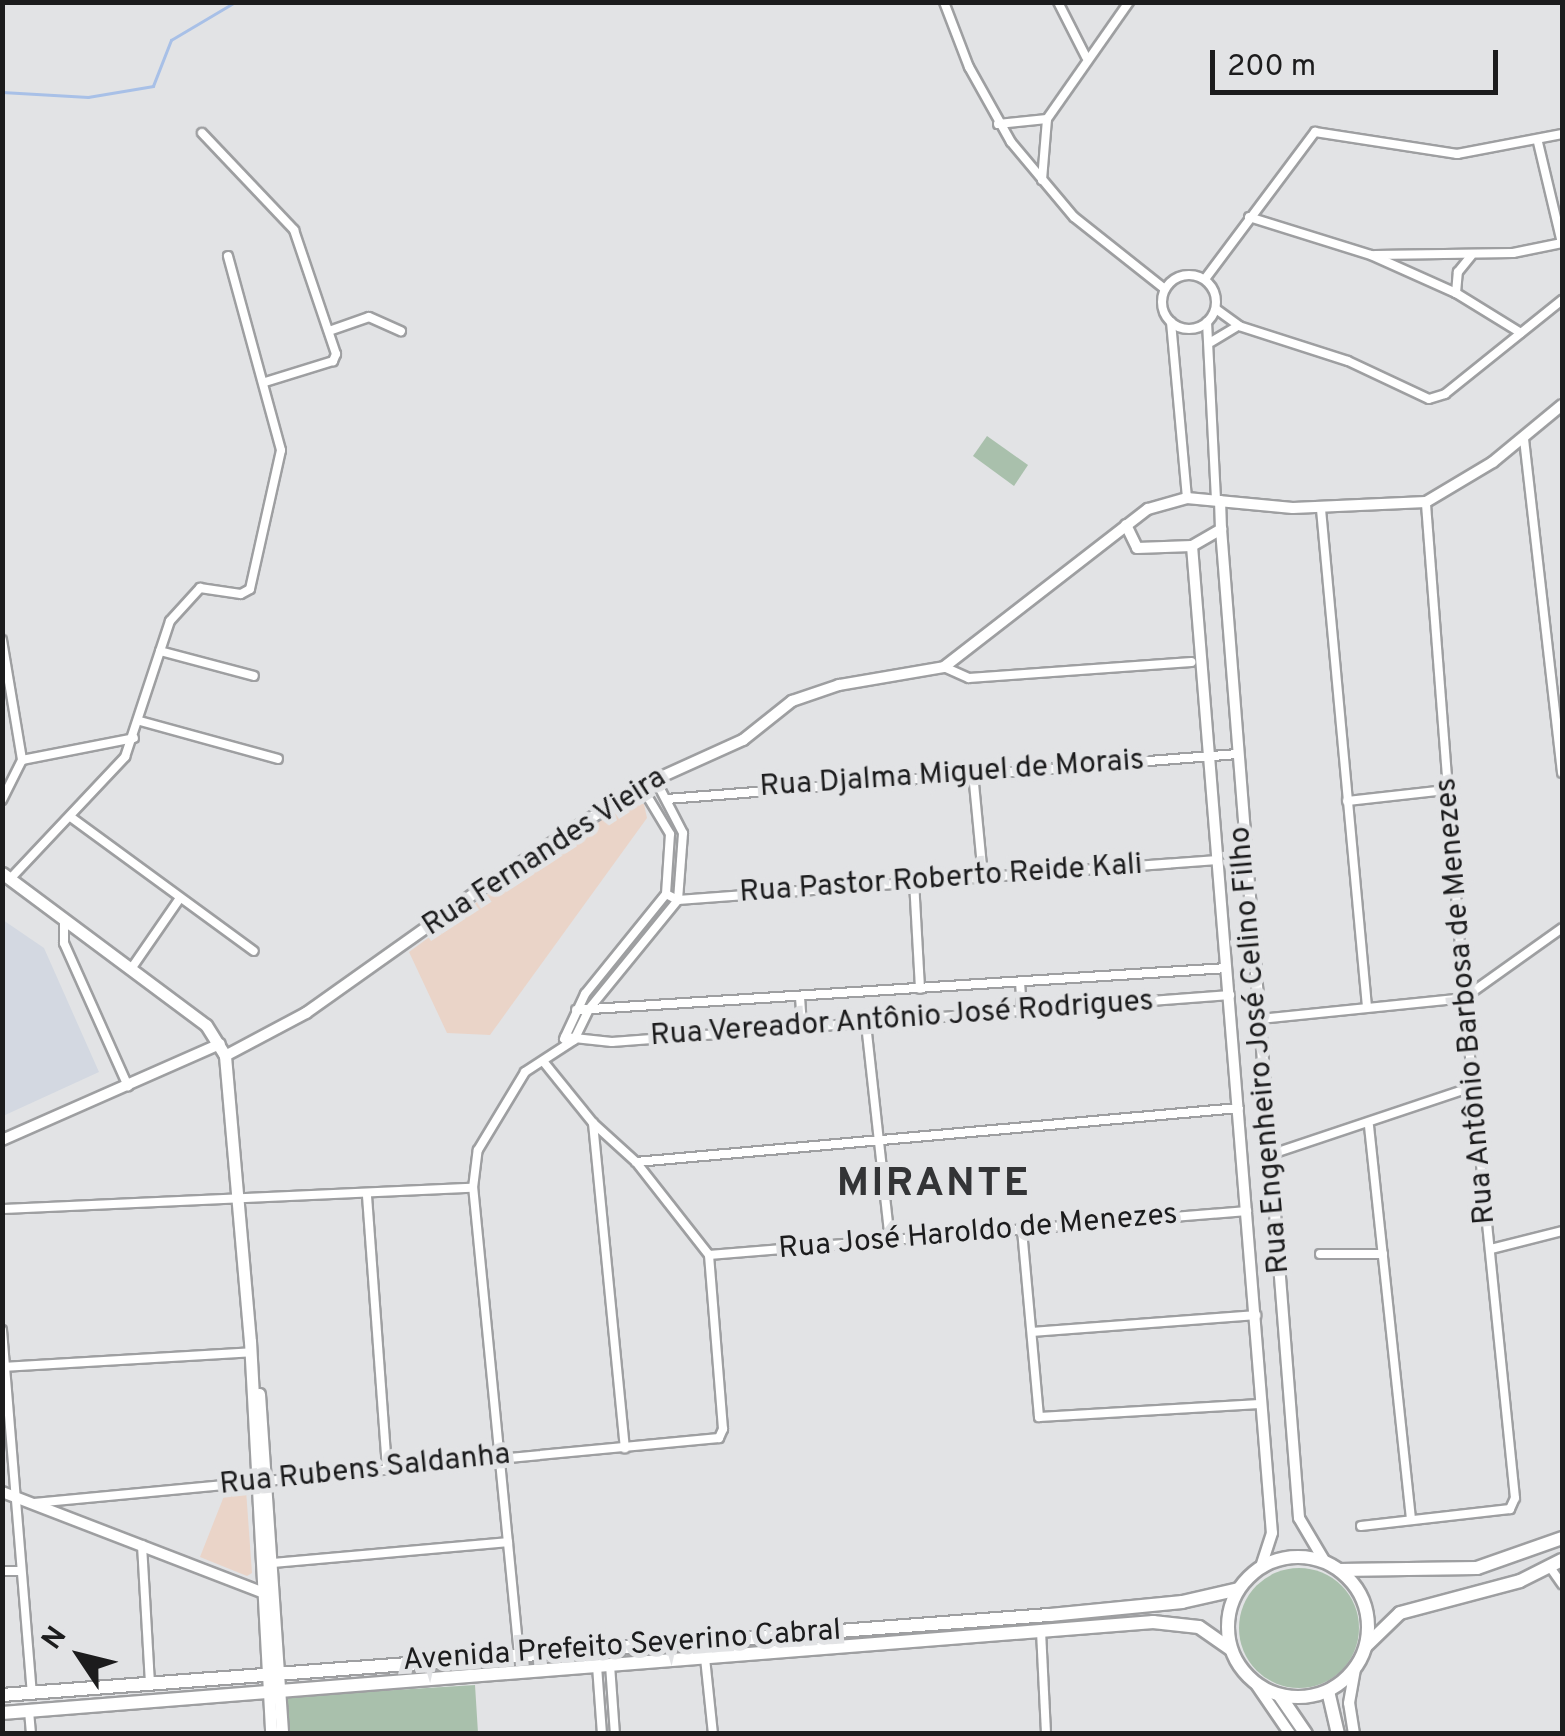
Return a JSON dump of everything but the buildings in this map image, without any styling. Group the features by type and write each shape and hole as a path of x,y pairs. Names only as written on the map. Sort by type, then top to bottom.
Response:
{"main road":[{"path":"6,876 206,1026 222,1050 262,1481 274,1564 273,1674"},
{"path":"262,1481 264,1593 274,1692 271,1734"},
{"path":"1340,1570 1477,1568 1562,1538"},
{"path":"1306,1734 1280,1696 1254,1683 1231,1649 1228,1618 1240,1589 1262,1568 1282,1559 1325,1562 1340,1570 1365,1605 1365,1648"},
{"path":"1280,1696 1328,1691 1355,1668 1365,1648 1400,1612 1556,1563"},
{"name":"Avenida Prefeito Severino Cabral","path":"2,1695 1050,1615 1240,1589"},
{"name":"Avenida Prefeito Severino Cabral","path":"2,1713 1183,1623 1231,1649"},
{"path":"1328,1691 1338,1734"},
{"path":"274,1692 282,1734"}],"street":[{"path":"944,2 998,124 1042,180 1101,242 1165,289"},
{"path":"1058,2 1086,57"},
{"path":"1042,180 1047,119 1086,57 1128,2"},
{"path":"998,124 1047,119"},
{"path":"1205,279 1315,132 1427,153 1487,152 1562,134"},
{"path":"202,133 294,230 329,331 335,358 265,382"},
{"path":"1371,255 1472,256 1562,243 1538,142"},
{"path":"1249,217 1371,255 1456,293 1521,333"},
{"path":"6,876 72,818 119,766 140,721 165,628 200,588 241,594 250,589 281,450 228,256"},
{"path":"1456,293 1458,272 1472,256"},
{"path":"1171,322 1193,329 1208,322 1216,309 1215,292 1205,279 1180,276 1165,289 1163,310 1171,322 1187,498 1321,509 1426,502 1524,439 1562,405"},
{"path":"1216,309 1240,326 1348,361 1429,399 1446,394 1562,300"},
{"path":"329,331 369,318 401,331"},
{"path":"1208,322 1218,500 1224,517 1248,505"},
{"path":"1211,342 1240,326"},
{"path":"1524,439 1562,773"},
{"name":"Rua Fernandes Vieira","path":"2,1140 306,1013 486,885 642,786 731,746 803,696 944,666 1148,509 1187,498"},
{"name":"Rua Antônio Barbosa de Menezes","path":"1410,1520 1510,1510 1515,1498 1472,1088 1426,502"},
{"path":"1321,509 1367,1006"},
{"name":"Rua Engenheiro José Celino Filho","path":"1224,517 1221,530 1237,754 1299,1518 1325,1562"},
{"path":"1126,525 1137,548 1192,546 1221,530"},
{"name":"Rua Engenheiro José Celino Filho","path":"1192,546 1272,1532 1262,1568"},
{"path":"2,640 22,760 2,800"},
{"path":"160,651 254,676"},
{"path":"944,666 969,678 1191,662"},
{"path":"140,721 278,759"},
{"path":"22,760 134,738"},
{"name":"Rua Djalma Miguel de Morais","path":"668,799 1237,754"},
{"path":"973,774 982,877"},
{"path":"519,1655 473,1188 485,1136 525,1072 570,1038 678,900 683,834 655,779"},
{"path":"570,1038 576,1010 666,894 670,834 642,786"},
{"path":"1348,801 1446,790"},
{"path":"72,818 254,951"},
{"name":"Rua Pastor Roberto Reide Kali","path":"678,900 1218,860"},
{"path":"670,874 682,876"},
{"path":"914,881 920,989"},
{"path":"666,894 678,900"},
{"path":"131,969 180,898"},
{"path":"1223,904 1250,902"},
{"path":"64,918 64,943 128,1086"},
{"path":"1258,1018 1464,998 1562,928"},
{"name":"Rua Vereador Antônio José Rodrigues","path":"576,1010 1228,968"},
{"path":"1020,982 1022,1011"},
{"name":"Rua Vereador Antônio José Rodrigues","path":"570,1038 866,1024 1230,995"},
{"path":"800,996 802,1028"},
{"path":"866,1024 890,1241"},
{"path":"544,1061 593,1122 636,1162 709,1255"},
{"path":"1269,1156 1369,1126 1472,1088"},
{"path":"636,1162 878,1137 1240,1108"},
{"path":"593,1122 626,1448"},
{"path":"1361,1526 1410,1520 1369,1126"},
{"path":"2,1209 367,1196 473,1188"},
{"path":"367,1196 387,1469"},
{"name":"Rua José Haroldo de Menezes","path":"709,1255 1247,1212"},
{"path":"1022,1230 1039,1417 1260,1404"},
{"path":"1491,1249 1562,1231"},
{"path":"1320,1254 1383,1254"},
{"name":"Rua Rubens Saldanha","path":"30,1503 719,1438 724,1429 709,1255"},
{"path":"1252,1274 1279,1270"},
{"path":"1032,1332 1256,1315"},
{"path":"2,1330 8,1494 32,1693"},
{"path":"3,1367 251,1348"},
{"path":"8,1494 264,1593"},
{"path":"274,1564 508,1542"},
{"path":"142,1545 150,1684"},
{"path":"1556,1563 1562,1584"},
{"path":"2,1571 20,1570"},
{"path":"1041,1631 1046,1734"},
{"path":"706,1658 713,1734"},
{"path":"602,1734 604,1666"},
{"path":"604,1666 615,1734"},
{"path":"1354,1734 1349,1702 1355,1668"},
{"path":"1254,1683 1290,1734"},
{"path":"30,1711 31,1734"}],"shaded area":[{"path":"630,802 644,804 647,818 490,1035 447,1033 409,952 541,855"},
{"path":"3,920 44,948 99,1072 3,1116"},
{"path":"246,1490 252,1573 247,1576 200,1557 226,1491"}],"green space":[{"path":"987,436 1028,465 1014,486 973,456"},
{"path":"1299,1568 1322,1573 1341,1586 1354,1605 1359,1628 1354,1651 1341,1670 1322,1683 1299,1688 1276,1683 1257,1670 1244,1651 1239,1628 1244,1605 1257,1586 1276,1573"},
{"path":"475,1685 478,1733 285,1733 283,1697"}],"waterway":[{"path":"2,92 88,97 153,86 171,40 235,2"}],"district":[{"name":"MIRANTE","path":"934,1185"}]}
